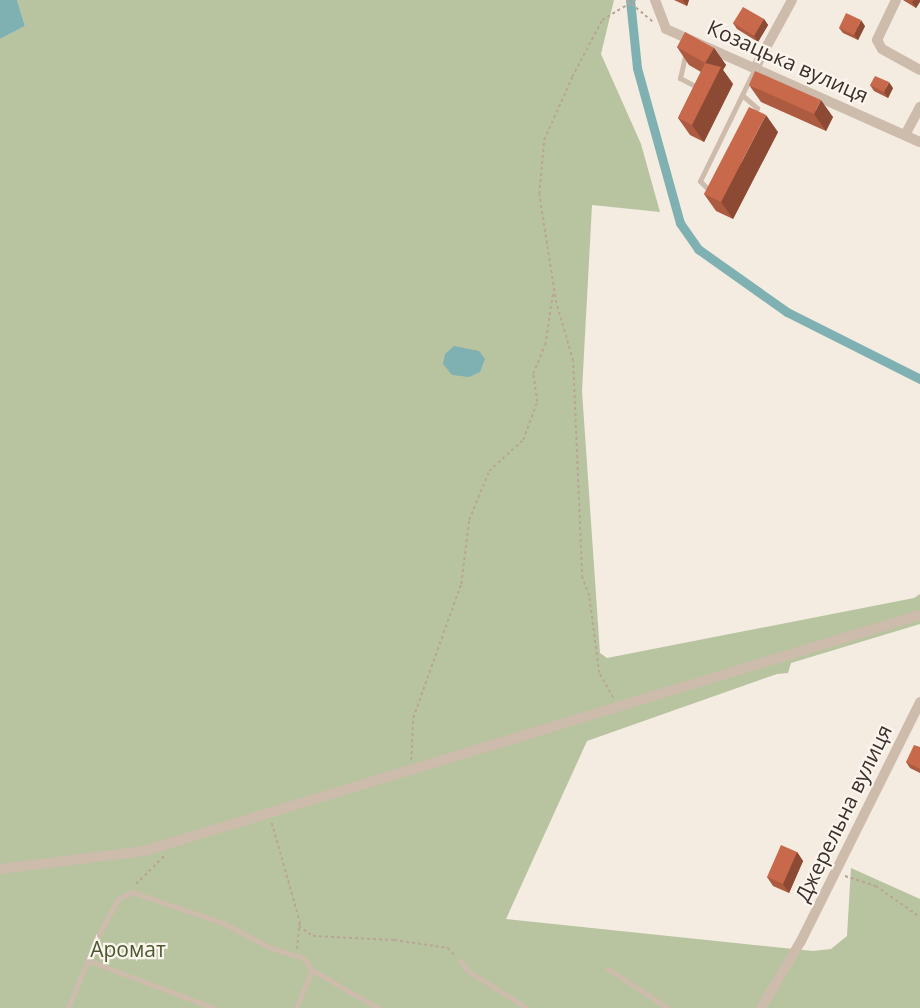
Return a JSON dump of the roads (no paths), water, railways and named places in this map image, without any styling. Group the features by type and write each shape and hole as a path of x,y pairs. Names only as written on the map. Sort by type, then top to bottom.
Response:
{"street":[{"path":"755,68 792,0"},
{"path":"896,0 877,40 882,49 920,70"},
{"name":"Козацька вулиця","path":"655,1 666,29 920,142"},
{"path":"905,135 920,107"},
{"path":"0,868 54,865 172,844 270,816 617,706 920,615"},
{"name":"Джерельна вулиця","path":"761,1008 801,941 920,702"}],"lane":[{"path":"689,39 680,78 699,88"},
{"path":"717,184 712,194 700,182 755,68"},
{"path":"742,95 757,108 752,118"},
{"path":"68,1008 87,960 123,894 132,892 223,922 271,948 296,956 312,970 378,1008"},
{"path":"87,960 214,1008"},
{"path":"460,961 468,971 527,1008"},
{"path":"608,969 668,1008"},
{"path":"296,1008 312,970"}],"water":[{"path":"0,0 17,0 25,26 0,39"},
{"path":"454,346 479,351 485,359 480,372 469,377 452,375 443,364 445,354"}],"waterway":[{"path":"630,0 637,68 680,223 698,249 787,312 920,379"}],"park label":[{"name":"Аромат","path":"128,949"}]}
